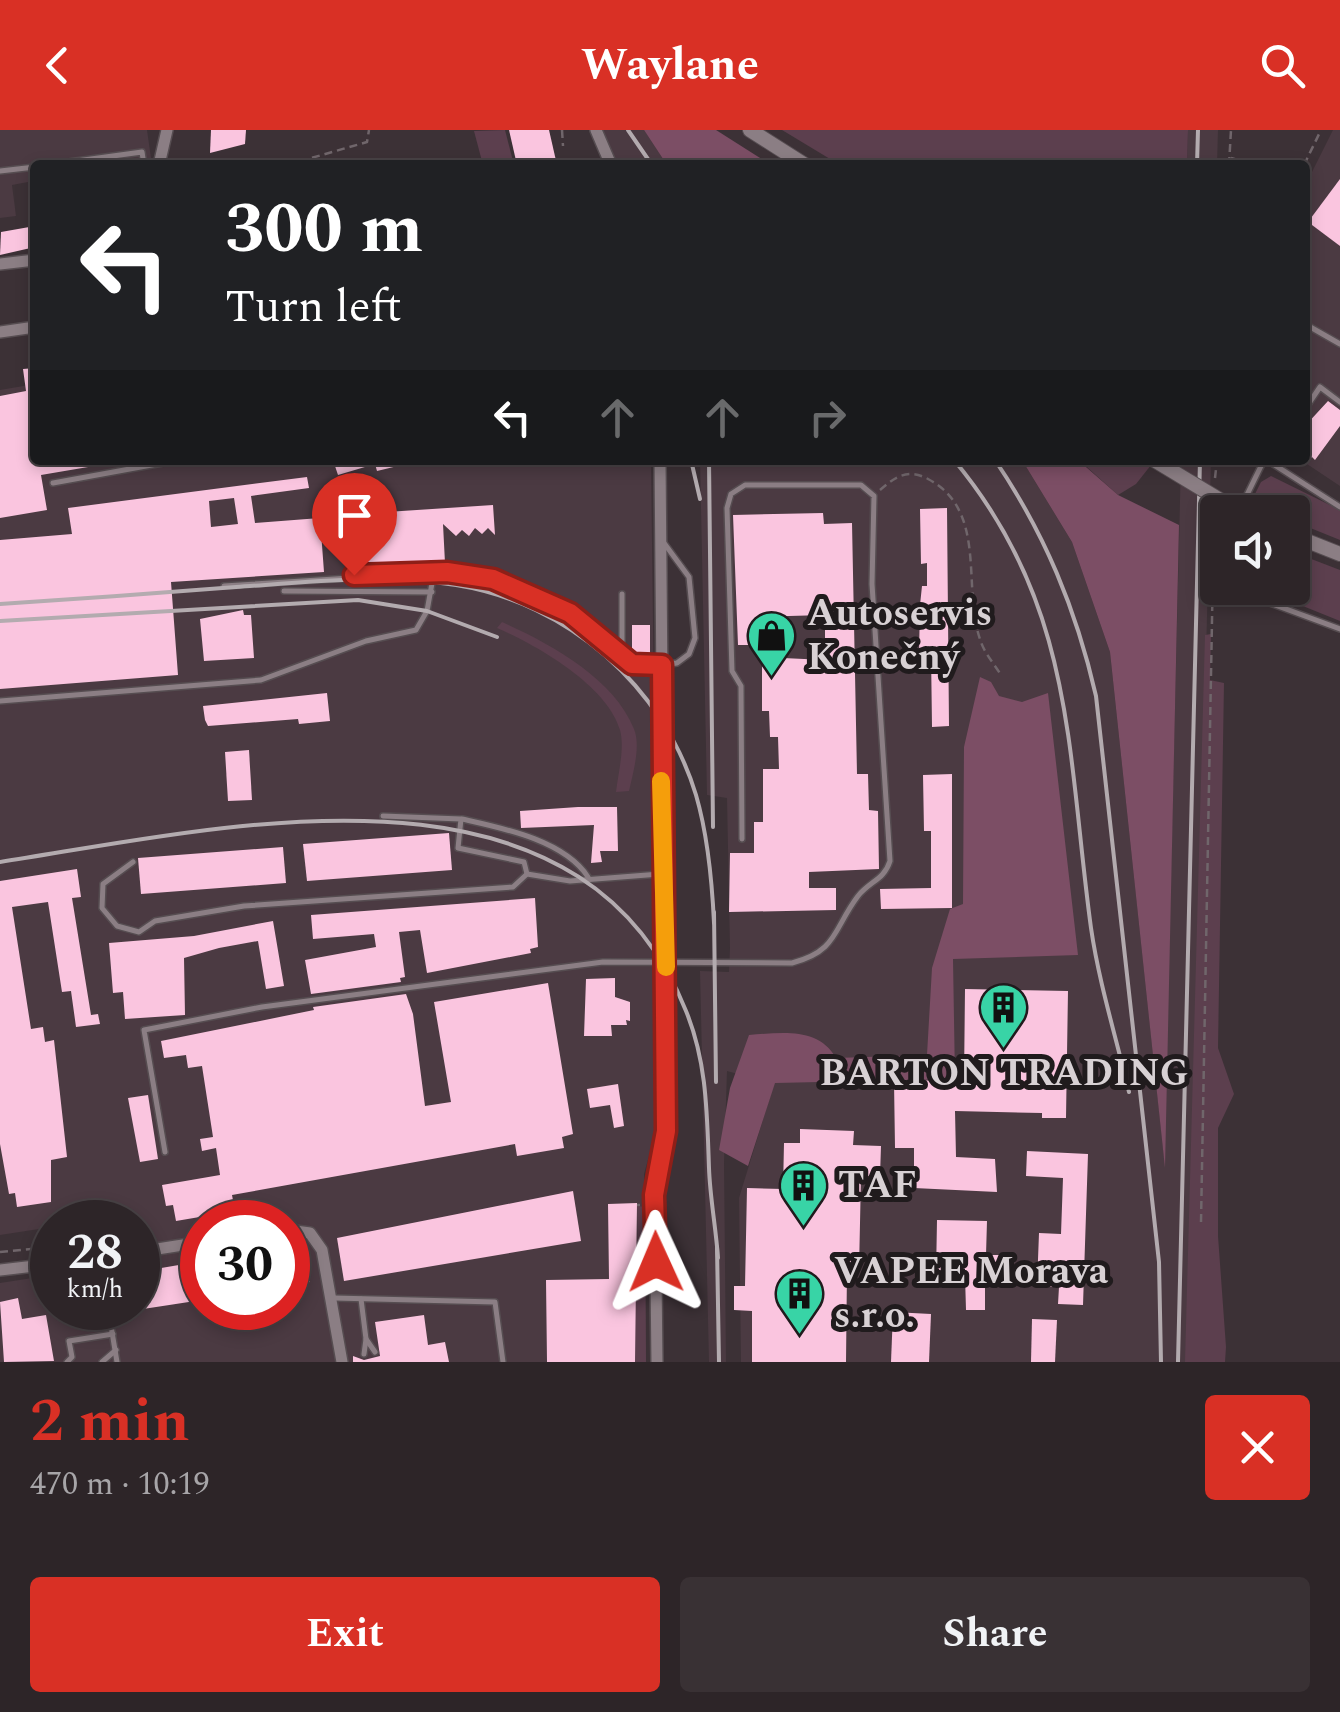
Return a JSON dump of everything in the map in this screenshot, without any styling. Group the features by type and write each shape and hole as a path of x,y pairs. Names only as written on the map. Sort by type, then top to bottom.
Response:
{"street":[{"path":"160,160 168,130"},
{"path":"596,130 610,160"},
{"path":"750,130 797,160"},
{"path":"0,264 30,261"},
{"path":"0,332 30,328"},
{"path":"657,1362 654,1195 666,1146 660,465"},
{"path":"1162,465 1211,495"},
{"path":"1310,542 1340,554"},
{"path":"310,1234 318,1240 342,1362"},
{"path":"0,1270 30,1267"}],"lane":[{"path":"84,160 142,152 143,160"},
{"path":"0,171 30,168"},
{"path":"1310,327 1340,344"},
{"path":"1310,401 1320,386 1340,402"},
{"path":"53,483 152,465"},
{"path":"1248,495 1262,465"},
{"path":"1273,465 1340,507"},
{"path":"164,1152 144,1030 262,1007 603,962 792,962 813,957 836,938 860,893 886,875 890,818 872,584 874,496 861,485 746,485 730,494 727,508 732,671 741,686 742,839"},
{"path":"224,586 434,572 493,579 532,593 584,622 632,664 676,664 689,654 695,638 689,577 661,538"},
{"path":"0,701 261,680 366,641 416,630 432,592 434,572"},
{"path":"284,591 432,592"},
{"path":"622,594 622,657"},
{"path":"1275,605 1340,628"},
{"path":"383,816 461,819 545,846 576,862 588,877"},
{"path":"133,862 103,884 102,908 117,926 139,932 156,921 244,906 513,887 527,874 527,864 518,860 458,848 461,819"},
{"path":"527,874 558,880 663,874"},
{"path":"330,1298 495,1302 503,1362"},
{"path":"361,1299 364,1354"},
{"path":"112,1330 118,1362"},
{"path":"67,1362 72,1357 69,1342 113,1334"},
{"path":"366,1339 375,1352"},
{"path":"102,1362 116,1350"}],"path":[{"path":"304,160 366,142 370,130"},
{"path":"562,130 562,146"},
{"path":"1231,130 1230,158 1237,160"},
{"path":"1306,160 1321,130"},
{"path":"1201,1222 1217,465"},
{"path":"874,496 894,477 909,473 941,486 954,500 970,538 981,643 1002,675"},
{"path":"0,1252 30,1249"}],"shaded area":[{"path":"0,130 147,130 151,160 30,160 30,192 28,182 12,185 16,216 0,218"},
{"path":"505,130 513,160 482,160 474,131"},
{"path":"603,130 644,130 664,160 615,160"},
{"path":"644,130 716,130 763,160 664,160"},
{"path":"782,130 1188,130 1187,160 832,160"},
{"path":"1188,130 1218,130 1217,160 1187,160"},
{"path":"1333,130 1340,130 1340,486 1308,465 1310,176"},
{"path":"30,385 30,465 651,465 659,1121 644,1174 646,1362 0,1362 0,1283 30,1278 30,1330 160,1330 160,1200 30,1200 30,1230 0,1235 0,390"},
{"path":"700,465 1025,465 1072,542 1110,652 1164,1157 1181,465 1211,465 1210,495 1200,495 1200,605 1207,605 1188,1362 741,1362 739,1198 774,1084 727,1071 726,1362 709,1362 700,971 729,972 727,798 707,795"},
{"path":"1025,465 1084,465 1118,495 1179,525 1165,1168 1110,652 1072,542"},
{"path":"1085,465 1151,465 1136,484 1118,495"},
{"path":"1271,476 1310,495 1254,495 1261,482"},
{"path":"1310,495 1340,510 1340,540 1310,528"},
{"path":"1310,559 1340,570 1340,621 1300,605 1310,605"},
{"path":"502,622 578,664 625,711 637,743 629,791 616,792 620,730 601,698 550,656 497,628"},
{"path":"1211,634 1210,680 1224,683 1218,1048 1234,1094 1218,1128 1218,1236 1226,1347 1225,1362 1185,1362 1205,635"},
{"path":"980,677 991,682 999,696 1022,702 1048,693 1078,955 953,959 955,1079 775,1083 748,1166 719,1150 730,1088 749,1035 809,1036 836,1058 927,1055 932,968 950,909 963,904 964,747"},
{"path":"637,1206 645,1207 646,1362 635,1362 632,1267 638,1266"}],"building":[{"path":"211,130 246,130 245,144 210,153"},
{"path":"509,130 549,130 556,160 516,160"},
{"path":"1340,179 1340,246 1310,224"},
{"path":"30,227 30,248 0,255 1,232"},
{"path":"30,368 30,465 94,466 41,475 47,510 0,518 0,396 26,391 23,369"},
{"path":"1328,401 1340,410 1340,426 1315,460 1310,459 1310,421"},
{"path":"335,465 372,465 338,475"},
{"path":"375,465 402,465 377,471"},
{"path":"307,477 309,488 251,496 255,523 320,518 324,572 171,582 178,675 0,689 0,540 72,534 68,508","holes":["234,498 238,524 211,527 209,501"]},
{"path":"493,505 495,535 488,528 482,534 475,528 469,536 462,530 456,536 443,524 445,563 360,569 356,514"},
{"path":"947,508 949,726 932,727 931,652 919,653 922,586 927,586 927,563 921,564 920,509"},
{"path":"823,513 824,524 852,523 857,774 868,774 869,810 878,811 879,869 809,872 809,888 836,888 836,910 729,912 730,853 754,853 754,822 763,822 763,769 779,769 778,737 770,737 769,711 762,711 762,657 825,660 825,615 755,617 755,645 738,645 733,515"},
{"path":"243,610 244,615 251,615 254,658 204,661 200,619"},
{"path":"632,625 650,625 650,654 632,654"},
{"path":"327,693 330,721 299,724 298,719 208,726 205,720 203,706"},
{"path":"249,750 252,800 228,801 225,752"},
{"path":"952,774 952,908 881,909 880,889 931,888 931,831 924,831 923,775"},
{"path":"617,807 618,851 600,851 602,862 591,863 594,825 521,828 520,811"},
{"path":"449,833 452,870 307,881 303,844"},
{"path":"283,847 286,883 141,894 138,858"},
{"path":"77,869 81,897 72,898 91,1015 98,1014 100,1024 76,1027 71,991 62,992 48,902 12,907 31,1029 43,1027 45,1042 54,1040 67,1157 51,1160 51,1200 30,1200 30,1205 17,1207 15,1193 9,1194 0,1144 0,881"},
{"path":"535,898 538,947 530,949 531,953 427,973 420,930 399,932 405,977 400,978 401,982 311,994 305,960 376,947 374,934 313,939 311,915"},
{"path":"273,921 284,986 266,989 258,941 219,948 184,958 185,1015 125,1019 123,992 113,993 109,943 194,936"},
{"path":"615,978 615,997 630,1002 630,1021 626,1020 627,1025 611,1025 612,1036 584,1036 586,979"},
{"path":"548,983 573,1134 562,1137 564,1148 517,1156 515,1144 232,1195 233,1200 180,1200 180,1220 176,1221 173,1205 166,1206 162,1185 220,1175 216,1148 202,1151 200,1139 213,1137 202,1066 188,1068 186,1055 164,1058 161,1041 314,1010 313,1007 406,994 413,1014 425,1106 451,1102 434,1002"},
{"path":"965,989 1068,991 1066,1118 1042,1118 1042,1113 955,1111 956,1157 995,1159 997,1192 914,1188 914,1148 895,1148 894,1081 964,1080"},
{"path":"618,1084 624,1126 614,1128 610,1105 590,1108 587,1089"},
{"path":"148,1095 158,1159 140,1162 128,1098"},
{"path":"800,1129 854,1131 853,1145 881,1146 880,1176 861,1176 859,1270 847,1270 846,1362 752,1362 752,1311 734,1310 734,1286 745,1286 747,1188 783,1189 784,1143 800,1143"},
{"path":"1027,1151 1088,1154 1083,1305 1058,1304 1059,1287 1037,1286 1039,1233 1061,1234 1063,1178 1026,1176"},
{"path":"573,1191 581,1241 344,1281 337,1238"},
{"path":"637,1203 635,1362 547,1362 546,1280 609,1279 608,1204"},
{"name":"TAF","path":"937,1220 987,1221 986,1255 1000,1255 1000,1277 985,1276 985,1310 966,1310 965,1276 936,1276"},
{"path":"180,1265 180,1303 160,1306 160,1268"},
{"path":"18,1298 22,1319 30,1318 30,1330 49,1330 54,1361 4,1362 0,1302"},
{"name":"VAPEE Morava s.r.o.","path":"893,1312 931,1314 929,1362 891,1362"},
{"path":"424,1315 428,1345 445,1342 449,1362 353,1362 353,1356 364,1360 380,1356 375,1322"},
{"path":"1032,1319 1057,1320 1055,1362 1031,1362"}],"railway":[{"path":"628,130 649,160"},
{"path":"1197,160 1198,130"},
{"path":"692,465 700,499"},
{"path":"709,465 713,827"},
{"path":"958,465 994,515 1023,570 1044,625 1069,741 1094,949 1129,1092"},
{"path":"998,465 1057,573 1096,696 1159,1262 1161,1362"},
{"path":"1178,1362 1200,465"},
{"path":"0,604 374,579 456,585 536,610 606,656 635,685 681,755 700,811 709,858 714,923"},
{"path":"0,621 358,600 427,611 497,637"},
{"path":"0,862 185,833 286,822 385,822 480,835 564,868 635,925 686,1011 705,1088 718,1258"},
{"path":"714,912 716,1082"},
{"path":"717,1247 719,1362"}],"slow traffic":[{"path":"661,781 666,967"}],"place":[{"name":"Autoservis Konečný","path":"772,678"},
{"name":"BARTON TRADING","path":"1004,1050"},
{"name":"TAF","path":"803,1228"},
{"name":"VAPEE Morava s.r.o.","path":"799,1336"}],"route":[{"path":"354,575 447,572 493,579 570,613 632,664 662,665 666,1146 654,1195 656,1262"}]}
